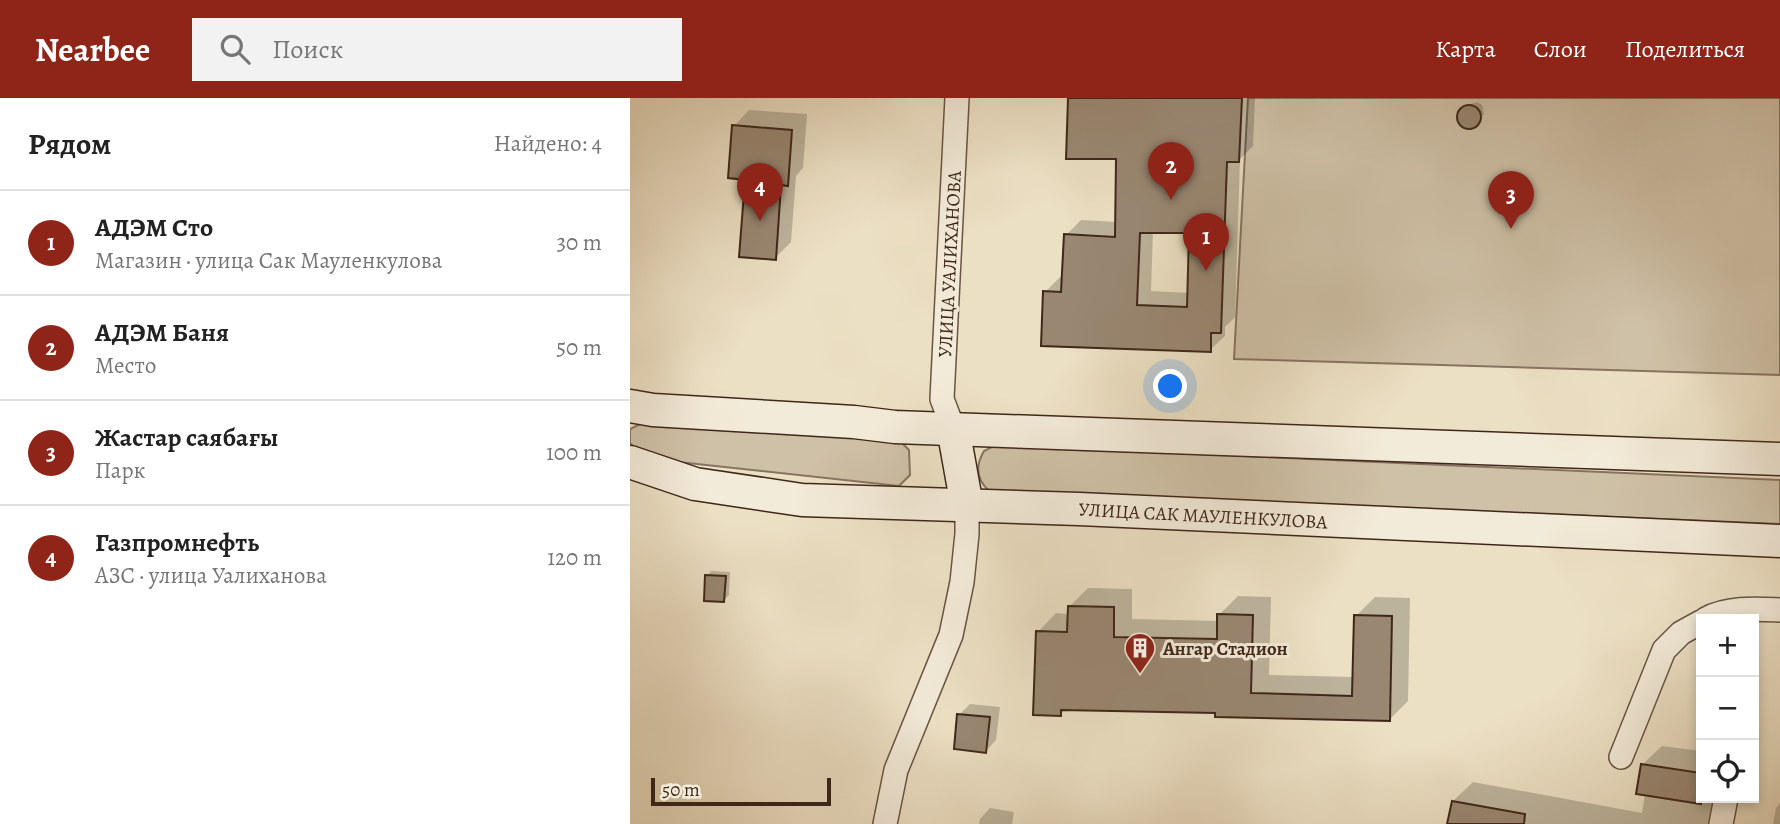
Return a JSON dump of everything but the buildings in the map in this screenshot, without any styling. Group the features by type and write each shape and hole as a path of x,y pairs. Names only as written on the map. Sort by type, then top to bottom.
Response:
{"main road":[{"path":"630,406 653,410 854,422 895,427 1780,459"},
{"path":"953,428 967,506"},
{"name":"УЛИЦА САК МАУЛЕНКУЛОВА","path":"630,462 695,484 802,499 1780,541"}],"street":[{"name":"УЛИЦА УАЛИХАНОВА","path":"953,428 942,399 957,98"},
{"path":"885,824 896,770 951,635 962,582 967,506"},
{"path":"1748,614 1780,610"},
{"path":"1621,757 1664,650 1681,633 1696,625"},
{"path":"1720,824 1725,803"}],"shaded area":[{"path":"1248,98 1780,98 1780,375 1234,359"},
{"path":"654,422 899,440 909,450 910,475 899,486 660,460 638,452 630,443 630,429"},
{"path":"996,445 1780,480 1780,524 989,491 981,482 978,467 984,451"}],"place":[{"name":"АДЭМ Баня","path":"1171,200"},
{"name":"Газпромнефть","path":"760,221"},
{"name":"Жастар саябағы","path":"1511,229"},
{"name":"АДЭМ Сто","path":"1206,271"},
{"name":"Ангар Стадион","path":"1140,675"}]}
